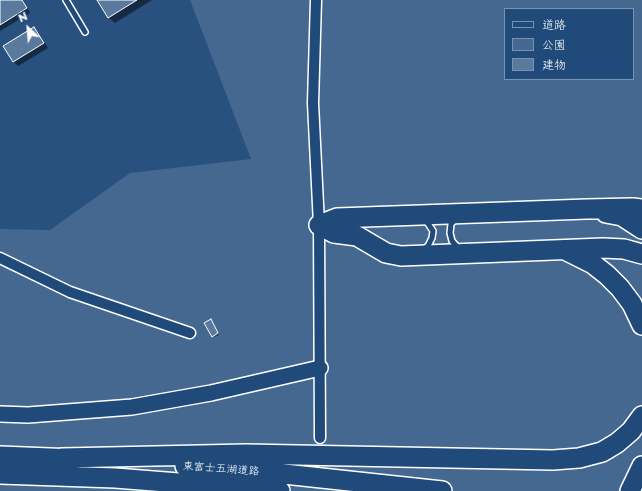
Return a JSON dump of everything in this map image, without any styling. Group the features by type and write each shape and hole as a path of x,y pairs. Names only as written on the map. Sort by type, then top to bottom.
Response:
{"highway":[{"path":"319,225 338,218 587,209 642,209"},
{"path":"587,209 622,216 642,229"},
{"path":"319,225 334,233 357,236 386,253 400,256 603,248 624,249 642,254"},
{"path":"562,249 594,264 607,275 620,288 628,299 642,325"},
{"path":"62,458 246,454 554,460 579,458 602,452 617,444 642,416"},
{"name":"東富士五湖道路","path":"0,456 62,458 256,471 442,491"},
{"path":"630,491 642,466"},
{"name":"東富士五湖道路","path":"0,474 115,478 280,491"},
{"path":"115,478 196,491"}],"street":[{"path":"316,0 313,103 319,225 320,438"},
{"path":"0,258 70,292 190,333"},
{"path":"0,414 28,415 132,407 211,393 320,368"}],"lane":[{"path":"66,0 85,32"},
{"path":"464,214 451,224 450,233 452,241 458,248 470,253"},
{"path":"413,255 428,246 432,238 433,231 425,219 417,215"}],"green space":[{"path":"190,0 642,0 642,491 0,491 0,229 50,230 130,173 251,159"}],"building":[{"path":"0,0 22,0 27,8 0,25"},
{"path":"97,0 137,0 108,18"},
{"path":"34,27 44,43 13,62 3,46"},
{"path":"211,319 218,333 212,337 204,323"}],"tunnel":[{"path":"320,438 321,491"}]}
